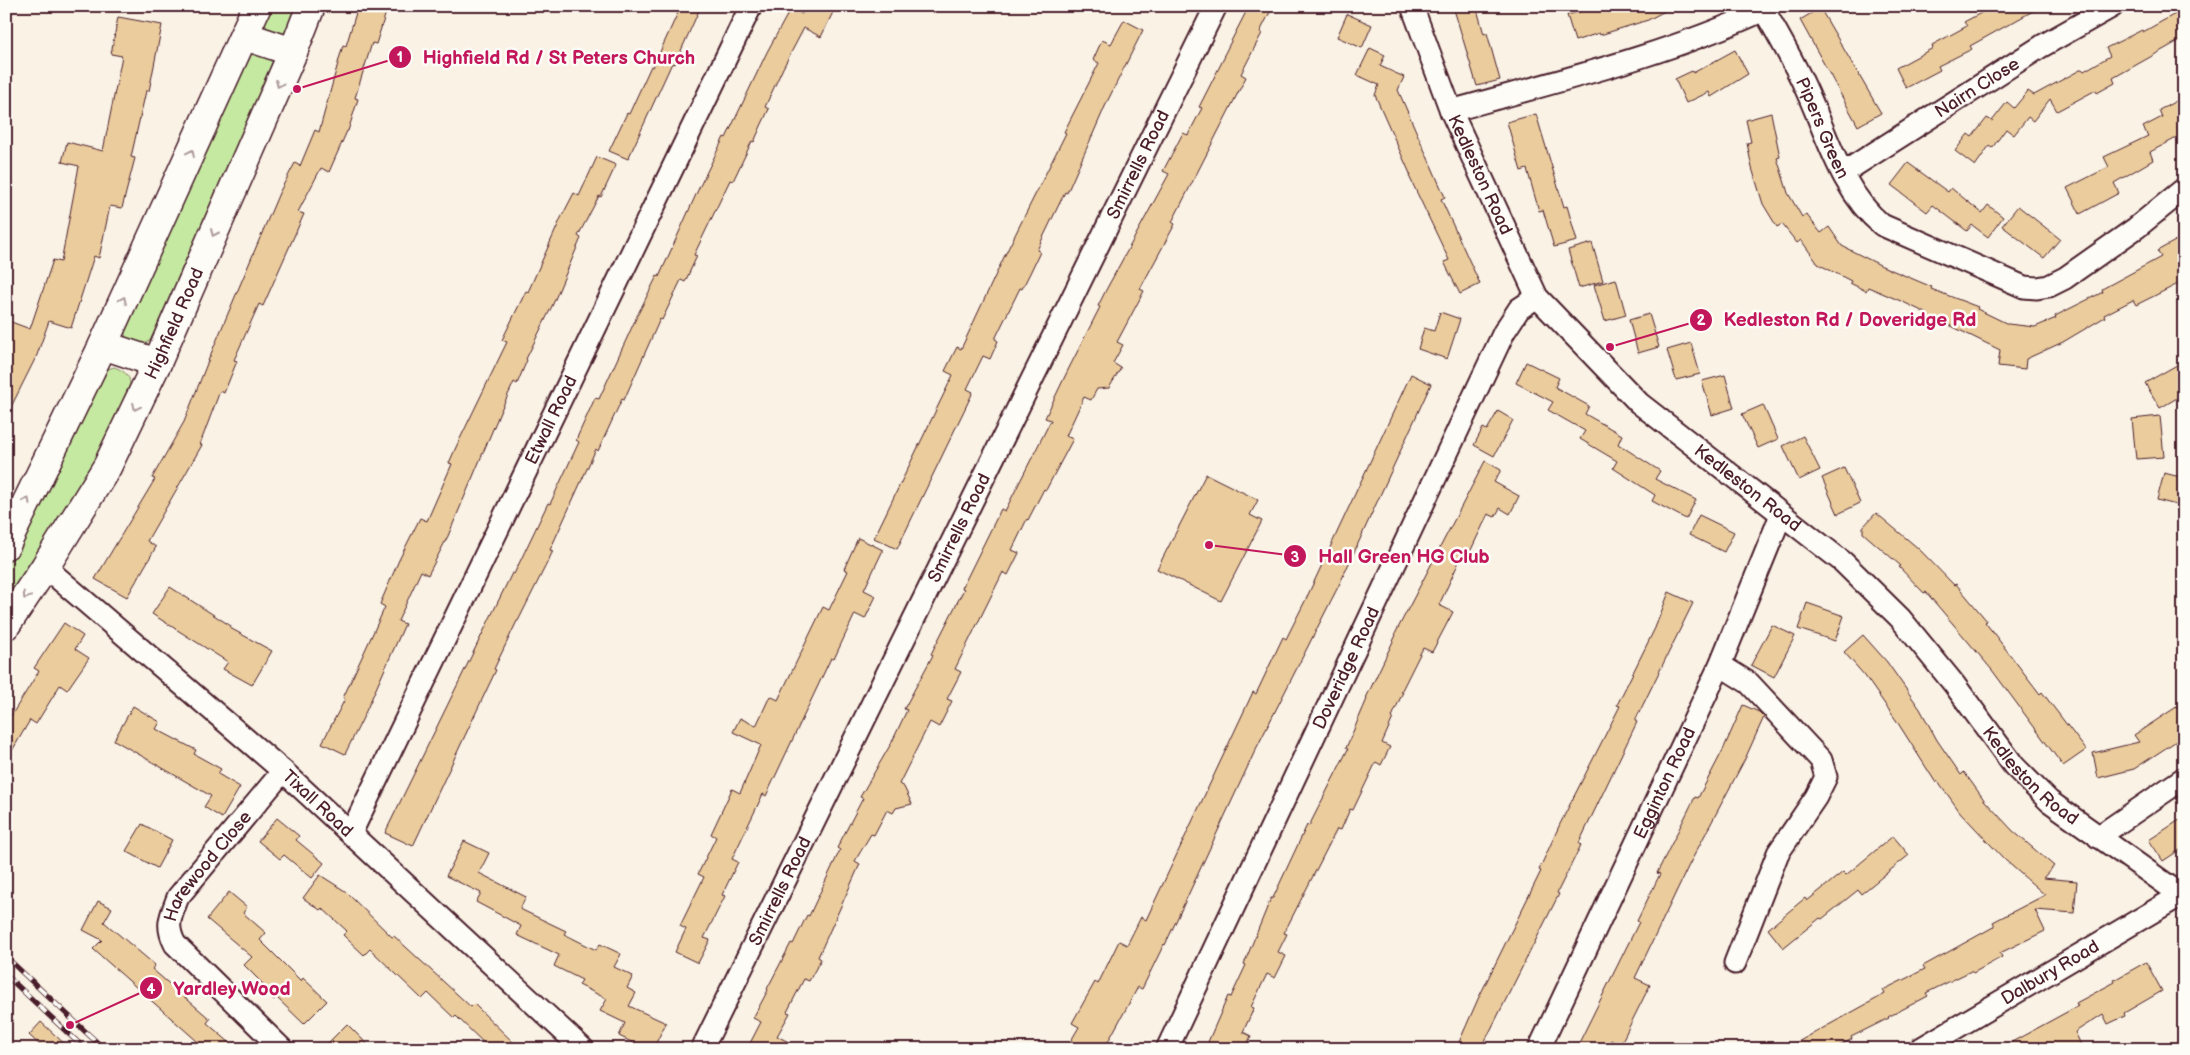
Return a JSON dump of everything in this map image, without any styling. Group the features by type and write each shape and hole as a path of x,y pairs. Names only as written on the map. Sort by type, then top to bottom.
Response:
{"street":[{"path":"6,545 103,345 257,6"},
{"name":"Highfield Road","path":"6,626 45,567 106,467 157,363 293,52 311,6"},
{"name":"Etwall Road","path":"350,833 751,6"},
{"name":"Smirrells Road","path":"702,1049 1216,6"},
{"name":"Kedleston Road","path":"1412,6 1452,112 1537,296 1639,402 1843,562 1900,618 1954,684 2014,766 2049,801 2182,896"},
{"name":"Nairn Close","path":"1843,173 2042,46 2113,6"},
{"name":"Pipers Green","path":"1452,112 1659,52 1722,29 1767,8 1794,62 1843,173 1868,213 1882,225 2024,287 2037,288 2049,286 2064,278 2136,228 2184,189"},
{"path":"245,36 293,52"},
{"name":"Doveridge Road","path":"1167,1049 1504,332 1519,309 1537,296"},
{"path":"103,345 157,363"},
{"name":"Egginton Road","path":"1539,1049 1720,665 1781,515"},
{"name":"Tixall Road","path":"45,567 283,771 583,1049"},
{"path":"1720,665 1749,683 1821,760 1826,777 1816,797 1778,853 1734,963"},
{"name":"Harewood Close","path":"282,1049 175,944 169,932 170,918 178,897 283,771"},
{"path":"2098,837 2184,778"},
{"name":"Dalbury Road","path":"1920,1049 2182,896"}],"green space":[{"path":"268,6 300,6 288,30 283,35 267,29 264,18"},
{"path":"254,51 267,55 272,63 151,339 144,345 126,338 123,327 246,55"},
{"path":"114,367 127,375 130,384 99,456 6,603 6,568 108,369"}],"building":[{"path":"358,6 388,6 376,44 372,43 355,98 358,99 348,131 329,172 321,168 298,212 304,214 263,306 259,304 234,360 237,361 224,393 220,391 200,444 202,445 147,541 156,547 127,597 95,579 155,479 152,478 184,422 279,193 295,163 300,166 315,130 319,132 343,45 346,46"},
{"path":"681,6 701,6 675,64 672,63 628,159 609,151 627,113 629,114 651,66 653,67"},
{"path":"805,6 836,6 821,37 804,28 783,68 765,107 769,109 754,142 752,141 733,181 730,180 694,255 697,256 685,282 681,280 662,320 660,319 624,400 622,399 598,451 596,449 550,550 553,551 494,669 496,670 413,846 385,833 512,573 514,574 548,503 550,504 579,442 576,440 595,398 599,399 637,316 657,276 659,277 698,190 724,137 726,138 767,52 791,8 802,14"},
{"path":"1249,6 1273,6 1260,32 1262,33 1241,74 1246,77 1172,222 1175,224 1140,289 1144,291 1117,342 1123,345 1113,363 1121,368 1109,388 1097,389 1091,400 1084,397 1066,436 1073,439 1046,490 1044,489 1027,519 1012,550 1019,553 1008,575 1003,572 955,669 961,672 947,699 952,701 939,727 930,722 899,784 904,787 912,804 896,808 893,813 887,810 874,835 871,834 855,861 860,864 818,957 821,959 809,981 804,979 787,1012 790,1013 777,1036 802,1049 747,1049 761,1022 753,1018 791,943 793,944 807,915 809,916 840,850 837,848 863,798 860,797 892,742 907,710 904,709 933,655 931,654 1001,509 1005,511 1051,420 1045,418 1100,307 1098,306 1169,174 1163,171 1183,133 1188,135 1202,108 1199,107"},
{"path":"1453,6 1476,6 1484,34 1487,33 1500,80 1477,86"},
{"path":"1603,6 1674,6 1648,20 1575,41 1567,15"},
{"path":"1994,6 2042,6 1970,46 1972,49 1938,66 1940,70 1906,88 1896,68 1933,48 1932,45 1967,26 1964,22"},
{"path":"1820,8 1881,113 1858,126 1800,20"},
{"path":"2184,9 2184,38 2113,78 2115,83 2097,93 2096,90 2057,111 2050,99 2033,121 2028,117 2014,135 2006,129 1992,148 1989,146 1975,166 1955,151 1968,134 1972,137 1987,118 1992,121 2007,102 2014,108 2028,91 2034,95 2082,69 2084,71 2110,56 2106,48 2142,30 2143,32"},
{"path":"1347,14 1372,25 1362,48 1337,37"},
{"path":"118,17 162,25 149,91 146,91 131,157 135,158 122,208 110,206 99,258 94,256 71,328 49,321 37,355 6,417 6,320 30,329 53,260 61,262 79,166 62,162 67,142 103,151 122,56 111,54"},
{"path":"1124,20 1143,30 1107,102 1067,193 1065,192 1037,250 1040,252 1031,271 1022,289 1020,288 995,339 998,341 990,359 983,356 967,389 973,392 897,549 874,538 953,375 945,371 957,347 961,349 1004,257 1066,133 1064,132 1099,63 1093,60 1102,40 1111,44"},
{"path":"1370,48 1385,55 1380,66 1404,77 1398,90 1445,197 1441,199 1480,284 1460,294 1444,262 1449,260 1409,176 1411,176 1375,95 1379,85 1357,75"},
{"path":"1735,50 1748,74 1711,97 1709,92 1686,103 1675,79 1692,71 1693,73"},
{"path":"2184,97 2184,134 2150,152 2153,160 2114,183 2119,193 2080,214 2067,188 2109,167 2104,157 2148,136 2143,127 2162,117 2159,110"},
{"path":"1771,113 1780,157 1777,158 1788,193 1802,217 1806,214 1821,233 1829,227 1842,246 1882,266 1932,287 1931,289 1978,307 1977,309 2008,324 2035,327 2056,318 2055,316 2103,292 2102,289 2161,257 2157,251 2184,236 2184,281 2136,305 2133,300 2104,315 2105,317 2063,342 2026,359 2025,369 1998,366 2000,350 1945,323 1926,317 1928,314 1903,302 1868,287 1866,291 1850,283 1851,281 1818,264 1801,240 1797,243 1782,224 1777,227 1763,204 1752,168 1747,143 1751,142 1746,120"},
{"path":"1536,114 1564,207 1567,206 1577,241 1554,247 1543,210 1539,211 1527,169 1521,171 1507,122"},
{"path":"597,157 616,165 601,197 599,196 578,236 581,238 553,304 526,359 517,384 514,382 501,410 448,536 428,575 421,571 398,621 405,624 345,754 322,743 345,699 343,698 385,607 380,604 420,518 427,521 452,464 449,463 457,445 507,342 502,340 526,291 528,292 561,218 574,193 579,196"},
{"path":"1908,163 1948,192 1951,188 1982,213 1988,205 2003,217 1988,237 1972,225 1967,231 1933,205 1927,212 1891,185"},
{"path":"2018,206 2060,239 2044,258 2002,226"},
{"path":"1592,243 1603,281 1579,288 1568,250"},
{"path":"1616,279 1626,315 1605,321 1594,285"},
{"path":"1440,312 1460,319 1447,359 1418,349 1424,328 1434,331"},
{"path":"1649,314 1659,347 1638,353 1629,320"},
{"path":"1691,343 1700,374 1676,380 1667,350"},
{"path":"2184,361 2184,394 2160,408 2145,383"},
{"path":"1526,362 1559,378 1555,387 1589,406 1585,414 1622,435 1618,444 1660,471 1655,479 1696,500 1686,519 1652,501 1655,495 1613,468 1617,461 1580,439 1585,431 1548,410 1553,402 1516,383"},
{"path":"1411,374 1431,384 1340,583 1254,753 1165,945 1142,989 1138,987 1104,1049 1066,1049 1079,1027 1072,1023 1095,982 1098,984 1119,941 1127,945 1141,917 1146,920 1253,692 1256,694 1283,637 1286,639 1306,599"},
{"path":"1725,375 1734,408 1712,415 1702,381"},
{"path":"1763,405 1778,439 1758,448 1742,414"},
{"path":"1498,411 1513,420 1494,456 1474,445 1483,428 1487,430"},
{"path":"2160,416 2164,457 2136,459 2132,419"},
{"path":"1803,436 1820,470 1799,480 1783,446"},
{"path":"1485,461 1501,470 1494,482 1519,496 1510,514 1500,508 1495,517 1488,514 1470,552 1465,549 1439,605 1453,612 1432,652 1423,648 1401,692 1403,692 1382,743 1390,747 1381,765 1376,762 1353,810 1350,809 1341,830 1337,829 1284,933 1287,934 1278,952 1286,956 1275,978 1267,974 1251,1007 1254,1008 1243,1032 1251,1036 1245,1049 1205,1049 1228,996 1231,997 1246,965 1244,964 1271,898 1273,898 1307,825 1309,826 1348,749 1346,748 1366,698 1395,634"},
{"path":"1844,468 1860,503 1838,514 1822,478"},
{"path":"2164,473 2184,478 2184,507 2157,500"},
{"path":"1206,474 1258,500 1250,515 1262,521 1221,601 1157,569"},
{"path":"1876,513 1919,549 1954,585 1956,584 1987,621 1985,622 2040,694 2042,692 2086,750 2063,766 1992,670 1926,592 1924,593 1899,567 1901,566 1863,533 1863,527"},
{"path":"1699,515 1734,532 1724,552 1689,535"},
{"path":"858,538 883,550 864,590 876,596 865,619 855,614 834,659 831,658 766,796 763,794 732,859 738,862 722,895 725,896 704,938 710,940 698,963 675,952 686,929 680,926 704,877 698,874 716,837 711,834 732,789 740,793 761,745 733,732 740,718 756,726 770,696 778,700 823,607 829,610 848,571 844,569"},
{"path":"170,587 231,626 230,628 272,651 252,685 223,669 228,662 152,614"},
{"path":"1669,592 1693,603 1635,721 1637,722 1557,893 1559,894 1481,1049 1456,1049 1478,999 1541,871 1539,870 1560,824 1620,706 1617,705 1655,628"},
{"path":"1807,603 1844,616 1835,641 1798,629"},
{"path":"64,623 83,636 75,649 89,658 67,690 60,685 36,724 30,720 6,761 6,724 39,671 34,668"},
{"path":"1772,625 1795,636 1774,677 1751,665"},
{"path":"1863,635 1887,662 1920,709 1937,740 1961,775 1964,772 1985,801 2013,831 2054,866 2043,878 2077,881 2074,913 2035,910 2045,931 2000,953 2002,957 1973,973 1971,971 1926,993 1928,996 1851,1037 1852,1039 1834,1049 1785,1049 1885,994 1883,990 1925,969 1923,966 1995,926 1993,922 2045,895 2004,859 1960,812 1938,781 1936,783 1896,720 1865,676 1844,652"},
{"path":"2184,702 2184,736 2134,769 2098,778 2093,753 2139,742 2134,735"},
{"path":"1743,705 1759,712 1764,717 1745,759 1688,867 1635,978 1650,985 1620,1045 1611,1040 1606,1049 1576,1049 1639,922 1637,921 1660,874 1657,873 1695,797 1698,798 1723,750"},
{"path":"133,706 160,722 156,729 196,750 194,754 221,769 218,774 240,787 222,818 204,807 211,796 114,740"},
{"path":"2184,817 2184,847 2163,861 2149,840"},
{"path":"277,818 299,836 296,840 324,863 312,878 284,855 280,859 258,841"},
{"path":"142,824 172,840 157,868 126,851"},
{"path":"1893,836 1909,855 1861,894 1858,890 1783,948 1768,929 1805,898 1807,901 1843,872 1846,875"},
{"path":"464,841 489,853 479,873 526,897 520,909 566,931 564,934 596,950 600,944 621,954 614,967 633,976 627,988 636,993 629,1006 666,1023 653,1049 646,1049 619,1036 625,1023 600,1011 607,999 579,985 582,980 554,966 559,955 517,935 521,926 476,902 481,893 446,876"},
{"path":"320,875 345,891 392,937 394,936 471,1007 474,1004 520,1049 490,1049 456,1016 454,1018 428,993 422,999 370,949 364,955 343,935 347,931 322,908 320,910 303,898"},
{"path":"229,892 247,907 243,913 266,933 260,940 301,981 303,978 327,1001 304,1024 276,997 274,1000 261,987 263,984 244,965 252,957 207,919"},
{"path":"98,901 112,908 104,922 155,965 152,969 210,1019 207,1023 237,1049 206,1049 93,949 102,940 83,930"},
{"path":"2146,962 2162,991 2124,1013 2125,1016 2108,1024 2103,1014 2075,1032 2083,1049 1999,1049 2078,1006 2076,1003 2115,982 2114,980"},
{"path":"41,1022 70,1049 44,1049 29,1035"},
{"path":"347,1024 372,1049 322,1049"}],"railway":[{"path":"6,957 104,1049"},
{"path":"6,975 85,1049"}],"place":[{"name":"Highfield Rd / St Peters Church","path":"297,89"},
{"name":"Kedleston Rd / Doveridge Rd","path":"1610,347"},
{"name":"Hall Green HG Club","path":"1209,545"},
{"name":"Yardley Wood","path":"70,1025"}]}
